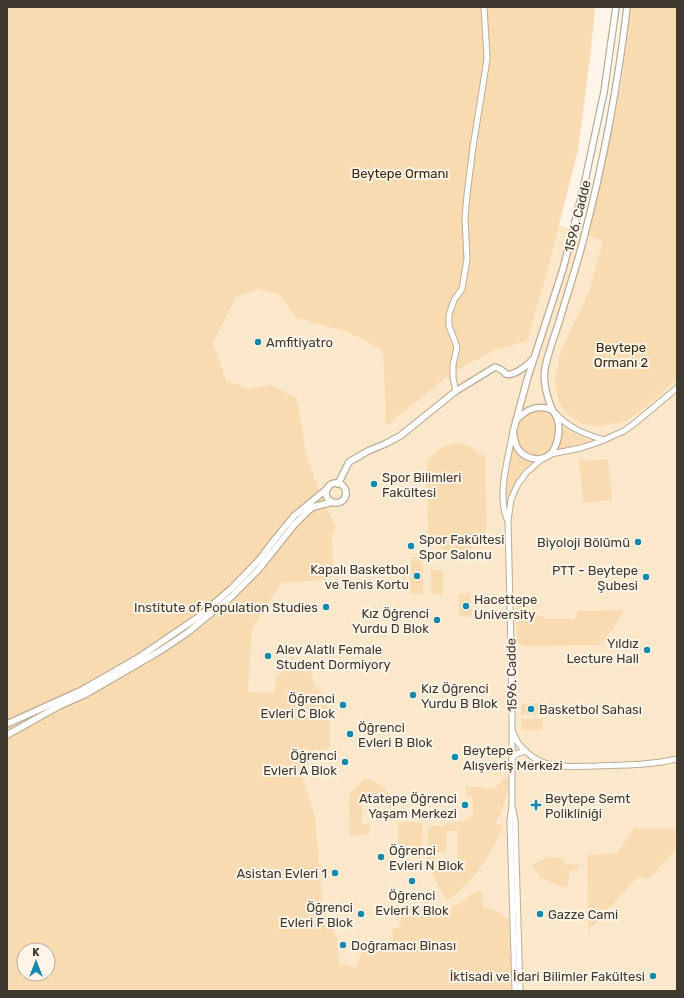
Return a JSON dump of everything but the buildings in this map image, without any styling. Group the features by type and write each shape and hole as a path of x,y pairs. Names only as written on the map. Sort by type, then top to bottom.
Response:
{"main road":[{"name":"1596. Cadde","path":"513,432 526,385 563,268 584,190 604,92 616,7"},
{"name":"1596. Cadde","path":"543,458 551,454 556,445 558,433 557,418 552,410 544,380 545,370 549,351 575,272 595,193 615,94 627,7"},
{"path":"338,484 349,462 400,436 456,391 495,367 508,375 513,374 528,365 535,357"},
{"path":"516,420 526,411 534,408 542,407 552,410"},
{"path":"513,432 516,445 522,453 528,457 543,458"},
{"path":"7,724 82,690 132,662 198,617 232,588 260,559 294,516 331,485 338,484 343,487 345,490 345,496 342,501 313,507 307,512 294,525 259,569 237,591 188,633 84,695 59,706 7,735"},
{"path":"328,488 326,493 327,496 330,501 333,502"}],"street":[{"path":"456,391 453,378 453,365 457,346 449,326 449,315 454,300 462,289 467,259 465,218 467,195 472,147 487,57 484,7"},
{"path":"551,454 581,448 624,431 677,388"},
{"path":"552,410 568,425 604,440"},
{"name":"1596. Cadde","path":"508,521 504,509 503,498 505,470 513,432"},
{"name":"1596. Cadde","path":"515,991 510,821 512,806 512,727 508,521 511,499 518,484 526,473 543,458"},
{"path":"512,727 519,744 535,758 549,764 560,766 589,766 665,762 677,759"},
{"path":"512,760 513,756 526,751"},
{"name":"1596. Cadde","path":"512,806 515,821 520,991"}],"shaded area":[{"name":"Hacettepe University","path":"259,197 512,209 677,265 677,991 309,991 248,692 252,629 192,376"}],"green space":[{"name":"Beytepe Ormanı","path":"7,7 595,7 578,150 550,261 527,341 494,350 449,375 386,426 383,351 349,332 297,318 279,294 258,289 236,297 213,343 226,380 249,389 271,385 297,398 306,454 324,503 336,528 332,533 333,575 324,580 281,583 252,629 248,692 274,693 277,675 299,662 309,664 315,686 325,696 330,716 330,745 324,753 323,750 314,750 316,759 301,766 300,770 315,817 323,908 337,938 339,965 356,967 364,947 391,946 393,941 392,928 399,928 401,921 400,907 429,913 449,908 462,902 474,892 480,890 483,894 482,906 509,919 511,991 7,991"},
{"name":"Beytepe Ormanı 2","path":"631,7 677,7 677,379 652,402 626,421 602,426 582,424 567,414 559,402 555,383 559,356 590,289 603,241 588,235 622,80"},
{"path":"533,410 544,410 550,412 556,428 555,440 551,449 547,452 538,454 532,454 520,446 517,436 520,422"},
{"path":"566,428 574,434 591,441 567,448 557,449 560,444 562,429"},
{"path":"456,443 470,446 480,455 485,455 486,540 480,540 474,547 467,551 452,552 444,550 432,540 428,532 427,464 438,449 446,445"},
{"path":"512,447 521,458 532,464 518,478 510,494 508,507 506,507 506,486"},
{"path":"608,459 612,500 583,503 579,461"},
{"name":"Kapalı Basketbol ve Tenis Kortu","path":"411,557 423,557 423,594 410,594"},
{"path":"431,570 443,571 443,594 431,593"},
{"path":"470,593 472,616 460,617 458,594"},
{"path":"516,603 545,619 575,619 577,611 625,610 604,641 598,645 526,646 517,642"},
{"name":"Basketbol Sahası","path":"541,703 541,714 521,715 521,704"},
{"name":"Basketbol Sahası","path":"522,719 542,719 542,730 522,730"},
{"path":"506,777 508,777 507,793 496,824 503,825 495,843 480,868 468,883 454,896 446,900 429,867 428,855 435,855 435,867 458,867 458,831 446,831 446,852 428,852 428,826 446,826 446,823 465,822 465,820 469,819 469,817 473,816 472,797 466,796 466,786 491,789 496,787"},
{"path":"367,779 371,779 392,796 393,806 389,808 388,801 382,801 382,799 368,799 368,801 362,801 362,824 370,824 370,834 350,836 349,799 352,791"},
{"path":"400,822 421,822 423,824 422,848 398,847 398,824"},
{"path":"634,828 675,829 675,851 649,879 638,876 588,931 587,855 618,853"},
{"path":"549,857 563,858 564,864 581,865 576,870 570,870 567,886 561,887 541,878 532,865"}],"place":[{"name":"Amfitiyatro","path":"258,342"},
{"name":"Spor Bilimleri Fakültesi","path":"374,484"},
{"name":"Biyoloji Bölümü","path":"638,542"},
{"name":"Spor Fakültesi Spor Salonu","path":"411,546"},
{"name":"Kapalı Basketbol ve Tenis Kortu","path":"417,576"},
{"name":"PTT - Beytepe Şubesi","path":"646,577"},
{"name":"Hacettepe University","path":"466,606"},
{"name":"Institute of Population Studies","path":"326,607"},
{"name":"Kız Öğrenci Yurdu D Blok","path":"437,620"},
{"name":"Yıldız Lecture Hall","path":"647,650"},
{"name":"Alev Alatlı Female Student Dormiyory","path":"268,656"},
{"name":"Kız Öğrenci Yurdu B Blok","path":"413,695"},
{"name":"Öğrenci Evleri C Blok","path":"343,705"},
{"name":"Basketbol Sahası","path":"531,709"},
{"name":"Öğrenci Evleri B Blok","path":"350,734"},
{"name":"Beytepe Alışveriş Merkezi","path":"455,757"},
{"name":"Öğrenci Evleri A Blok","path":"345,762"},
{"name":"Atatepe Öğrenci Yaşam Merkezi","path":"465,805"},
{"name":"Beytepe Semt Polikliniği","path":"536,805"},
{"name":"Öğrenci Evleri N Blok","path":"381,857"},
{"name":"Asistan Evleri 1","path":"335,873"},
{"name":"Öğrenci Evleri K Blok","path":"412,881"},
{"name":"Öğrenci Evleri F Blok","path":"361,914"},
{"name":"Gazze Cami","path":"540,914"},
{"name":"Doğramacı Binası","path":"343,945"},
{"name":"İktisadi ve İdari Bilimler Fakültesi","path":"653,976"}]}
